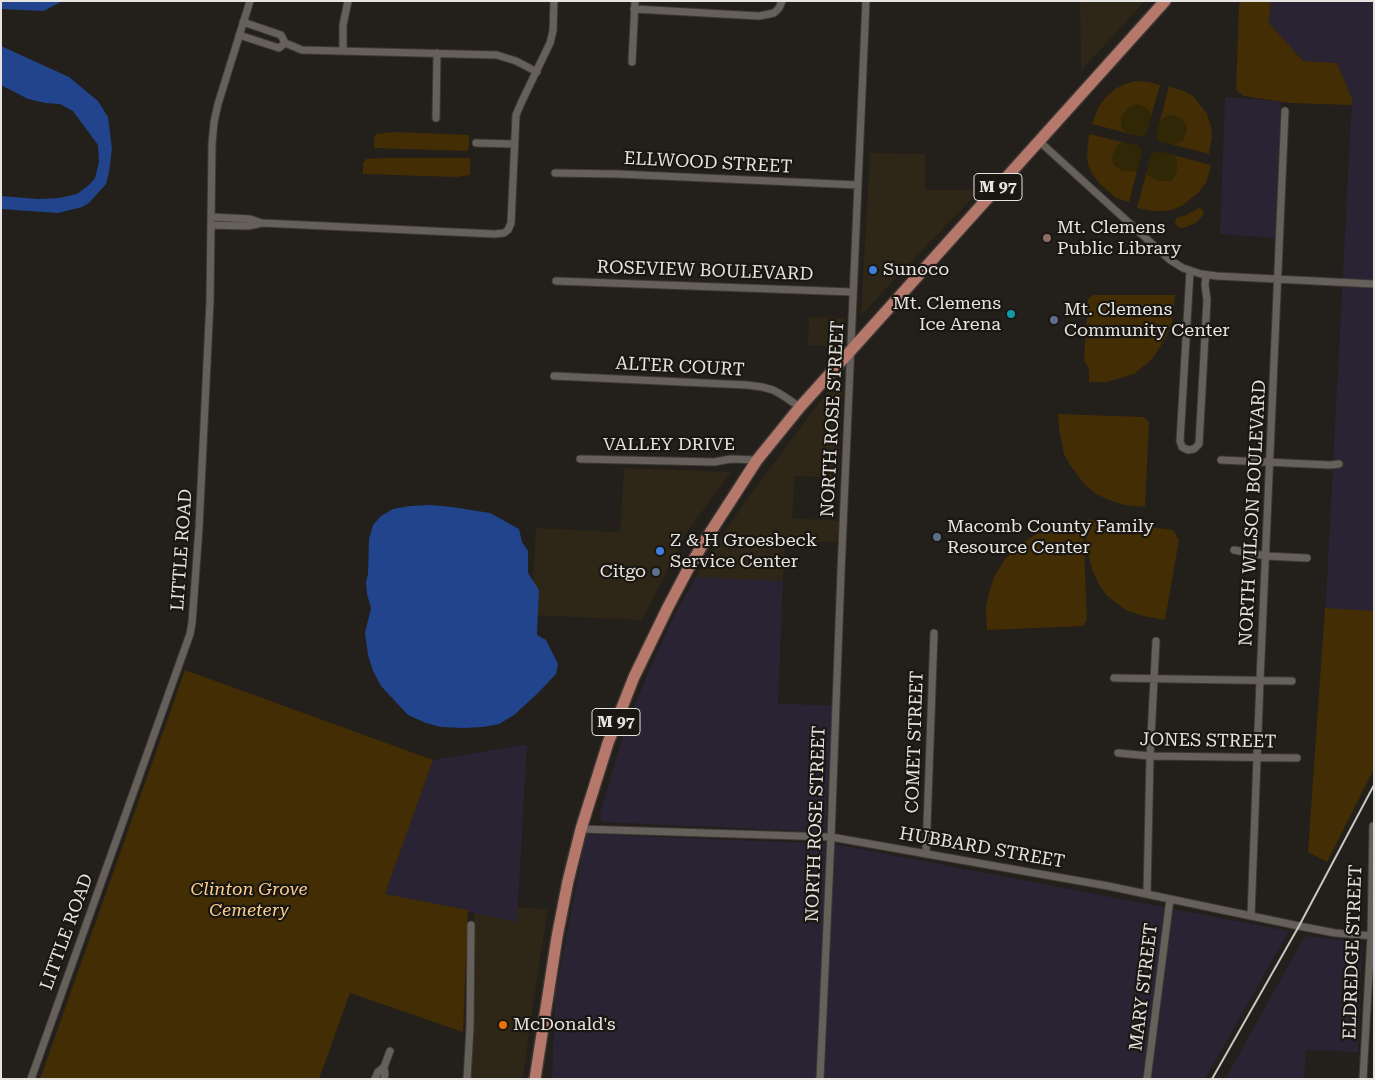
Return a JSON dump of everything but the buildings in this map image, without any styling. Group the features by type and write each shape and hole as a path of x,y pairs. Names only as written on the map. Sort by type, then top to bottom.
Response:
{"main road":[{"name":"M 97","path":"535,1079 556,938 581,829 600,768 634,677 697,554 758,460 800,407 1166,1"}],"street":[{"name":"LITTLE ROAD","path":"31,1079 190,634 195,589 206,398 214,122 250,1"},
{"path":"343,51 343,25 348,1"},
{"path":"212,216 252,226 262,223 504,233 508,230 511,223 516,116 552,37 554,1"},
{"path":"632,62 635,5 758,16 774,13 782,1"},
{"name":"NORTH ROSE STREET","path":"820,1079 866,1"},
{"path":"243,22 281,35 285,43 302,50 497,55 516,61 536,72"},
{"path":"264,43 268,30"},
{"path":"239,35 279,48 285,43"},
{"path":"436,118 437,53"},
{"name":"NORTH WILSON BOULEVARD","path":"1251,916 1285,111"},
{"path":"1039,141 1170,260 1182,268 1206,275 1374,284"},
{"path":"476,143 514,144"},
{"name":"ELLWOOD STREET","path":"556,173 627,174 858,185"},
{"path":"212,225 234,222"},
{"path":"1190,271 1180,441 1182,447 1188,450 1194,449 1200,444 1207,300 1206,275"},
{"name":"ROSEVIEW BOULEVARD","path":"556,281 853,292"},
{"name":"ALTER COURT","path":"554,376 747,385 773,390 800,407"},
{"name":"VALLEY DRIVE","path":"580,460 714,462 730,459 758,460"},
{"path":"1221,460 1330,466 1339,464"},
{"path":"1234,550 1266,556 1306,558"},
{"name":"COMET STREET","path":"926,853 934,633"},
{"path":"1147,894 1150,756 1156,641"},
{"path":"1114,678 1292,681"},
{"name":"JONES STREET","path":"1118,753 1150,756 1297,758"},
{"name":"ELDREDGE STREET","path":"1363,1079 1372,936 1373,826"},
{"name":"HUBBARD STREET","path":"581,829 831,837 1147,894 1335,932 1372,936"},
{"name":"MARY STREET","path":"1147,1079 1170,900"},
{"path":"467,1079 470,1028 471,925"},
{"path":"375,1079 378,1072 384,1067 390,1052"},
{"path":"384,1067 386,1074 384,1079"}],"shaded area":[{"path":"1080,1 1145,1 1081,71"},
{"path":"1271,1 1374,1 1374,660 1323,658 1352,99 1337,63 1303,61 1269,23"},
{"path":"1225,97 1281,101 1275,238 1220,234"},
{"path":"870,153 925,154 925,190 980,190 861,315"},
{"path":"809,317 845,318 845,336 837,347 808,345"},
{"path":"834,383 843,384 838,478 795,476 792,518 839,521 837,542 785,541 783,581 696,577 742,506"},
{"path":"624,468 731,472 685,535 642,620 531,615 536,528 620,532"},
{"path":"696,577 783,581 778,704 832,705 826,832 602,822 600,814 624,732 651,665 677,610"},
{"path":"527,745 517,922 385,894 433,760"},
{"path":"586,834 834,844 1289,931 1205,1079 552,1079 555,995"},
{"path":"474,906 548,909 523,1079 471,1079"},
{"path":"1305,936 1362,942 1358,1052 1306,1050 1304,1079 1225,1079"}],"green space":[{"path":"1242,1 1271,1 1269,23 1303,61 1337,63 1352,99 1352,105 1290,103 1244,96 1236,90 1239,4"},
{"path":"1136,81 1160,85 1146,134 1142,137 1092,124 1099,106 1106,97 1115,89"},
{"path":"1169,86 1193,96 1207,114 1212,136 1209,154 1159,141 1156,136"},
{"path":"394,132 469,135 469,147 467,151 374,148 376,134"},
{"path":"1089,134 1138,146 1142,152 1129,202 1116,198 1092,174 1088,164 1087,153"},
{"path":"1157,151 1211,165 1206,183 1199,192 1182,206 1171,210 1152,211 1137,208 1151,155"},
{"path":"467,158 470,159 470,175 457,177 363,174 363,163 366,159"},
{"path":"1199,208 1202,209 1204,214 1197,222 1186,227 1178,227 1175,223 1176,219"},
{"path":"1093,295 1175,295 1172,322 1166,337 1153,358 1134,374 1107,382 1089,382 1089,369 1084,360 1088,299"},
{"path":"1058,414 1143,417 1149,422 1145,507 1124,505 1109,500 1096,494 1085,485 1064,454"},
{"path":"1087,519 1173,530 1179,540 1165,620 1143,616 1126,610 1107,596 1099,585 1092,569 1087,549"},
{"path":"1083,523 1087,620 1083,626 987,630 986,607 989,593 994,577 1005,559 1033,536 1049,528 1065,524"},
{"path":"1325,608 1374,611 1374,769 1327,862 1308,852"},
{"name":"Clinton Grove Cemetery","path":"185,670 433,760 385,894 468,910 463,1032 350,993 319,1079 40,1079"}],"sand":[{"path":"1136,104 1149,110 1152,115 1146,134 1142,137 1128,133 1121,126 1123,114 1130,106"},
{"path":"1171,115 1181,118 1187,129 1183,141 1173,145 1159,141 1156,136 1160,122 1164,117"},
{"path":"1122,142 1138,146 1142,152 1137,172 1121,170 1113,164 1112,157 1114,152"},
{"path":"1157,151 1173,155 1177,159 1177,172 1171,181 1160,181 1146,174 1151,155"}],"water":[{"path":"1,1 62,1 44,11 1,9"},
{"path":"1,46 69,77 98,101 108,117 112,149 106,184 89,203 82,207 58,213 1,209 1,196 38,199 59,198 77,194 95,178 99,162 98,145 73,111 60,104 28,99 1,85"},
{"path":"431,505 490,513 519,529 522,542 528,551 528,573 539,590 537,635 546,640 558,664 556,674 538,693 514,715 499,724 464,728 441,727 408,715 381,686 373,671 368,655 365,633 371,608 366,582 369,539 373,525 381,516 393,509"}],"railway":[{"path":"1212,1079 1299,926 1374,785"}],"place":[{"name":"Mt. Clemens Public Library","path":"1047,238"},
{"name":"Sunoco","path":"873,270"},
{"name":"Mt. Clemens Ice Arena","path":"1011,314"},
{"name":"Mt. Clemens Community Center","path":"1054,320"},
{"name":"Macomb County Family Resource Center","path":"937,537"},
{"name":"Z & H Groesbeck Service Center","path":"660,551"},
{"name":"Citgo","path":"656,572"},
{"name":"McDonald's","path":"503,1025"}]}
